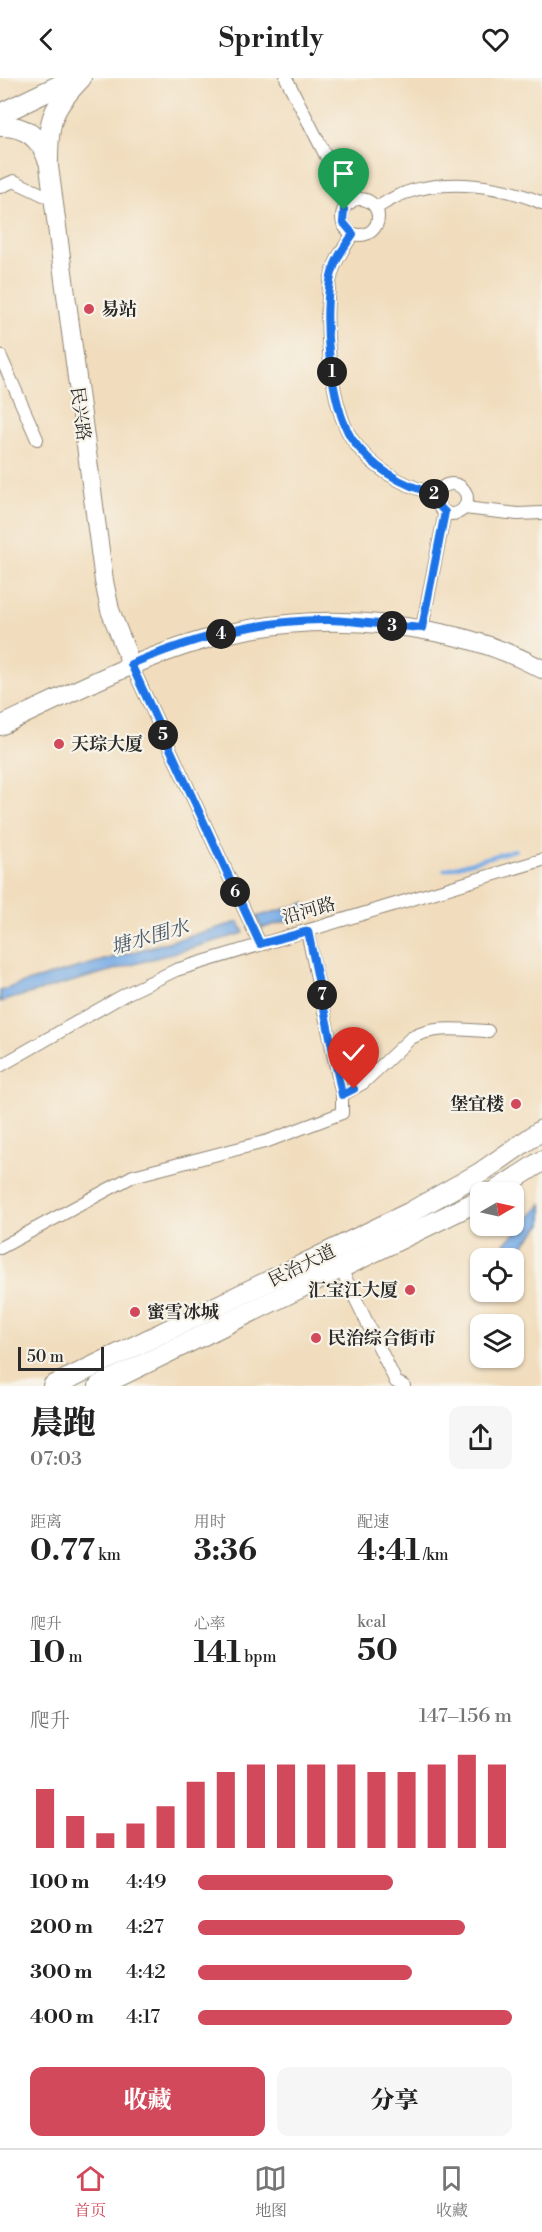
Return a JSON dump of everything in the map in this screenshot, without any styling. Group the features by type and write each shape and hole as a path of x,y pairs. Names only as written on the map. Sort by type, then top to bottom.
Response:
{"main road":[{"path":"0,114 75,78"},
{"path":"48,159 49,131 54,109 81,78"},
{"path":"0,126 17,127 32,134 45,150 48,159"},
{"name":"民治大道","path":"53,1386 409,1213 480,1173 542,1130"},
{"path":"509,1182 542,1161"},
{"name":"民治大道","path":"99,1386 470,1205"}],"street":[{"path":"286,78 350,202"},
{"name":"民兴路","path":"48,159 104,580 113,619 131,664"},
{"path":"0,186 14,181 54,200"},
{"path":"376,208 403,193 428,186 455,186 519,193 542,204"},
{"path":"367,200 376,208 378,216 376,226 365,234 353,234 343,222 344,210 350,202 367,200"},
{"path":"353,234 339,254 332,274 326,305 333,379 342,419 351,439 376,466 409,487 438,495"},
{"path":"0,355 37,439"},
{"path":"464,508 467,496 458,485 446,485 438,495 439,506 445,512 453,514 464,508 518,514 542,513"},
{"path":"422,628 445,512"},
{"path":"0,726 131,664 202,639 263,626 327,620 422,628 451,633 516,656 542,669"},
{"path":"131,664 246,918 259,941"},
{"name":"沿河路","path":"0,1066 154,980 199,962 259,941 308,931 542,860"},
{"path":"0,1248 133,1176 233,1151 340,1115 344,1110 342,1095 308,931"},
{"path":"342,1095 363,1083 411,1038 420,1033 445,1029 488,1030"},
{"path":"341,1269 396,1382 404,1386"}],"water":[{"path":"306,903 309,915 262,928 256,917"},
{"path":"239,922 244,933 0,1002 0,991 20,984"},
{"path":"542,1204 542,1224 521,1248 501,1248 512,1236 524,1236 524,1223"}],"waterway":[{"name":"塘水围水","path":"444,870 515,850"}],"place":[{"name":"易站","path":"89,309"},
{"name":"天琮大厦","path":"59,744"},
{"name":"堡宜楼","path":"516,1104"},
{"name":"汇宝江大厦","path":"410,1290"},
{"name":"蜜雪冰城","path":"135,1312"},
{"name":"民治综合街市","path":"316,1338"}],"route":[{"path":"344,210 343,222 353,234 339,254 332,274 326,305 333,379 342,419 351,439 376,466 409,487 438,495 439,506 445,512 422,628 327,620 263,626 202,639 131,664 246,918 260,944 308,931 342,1095 354,1089"}]}
